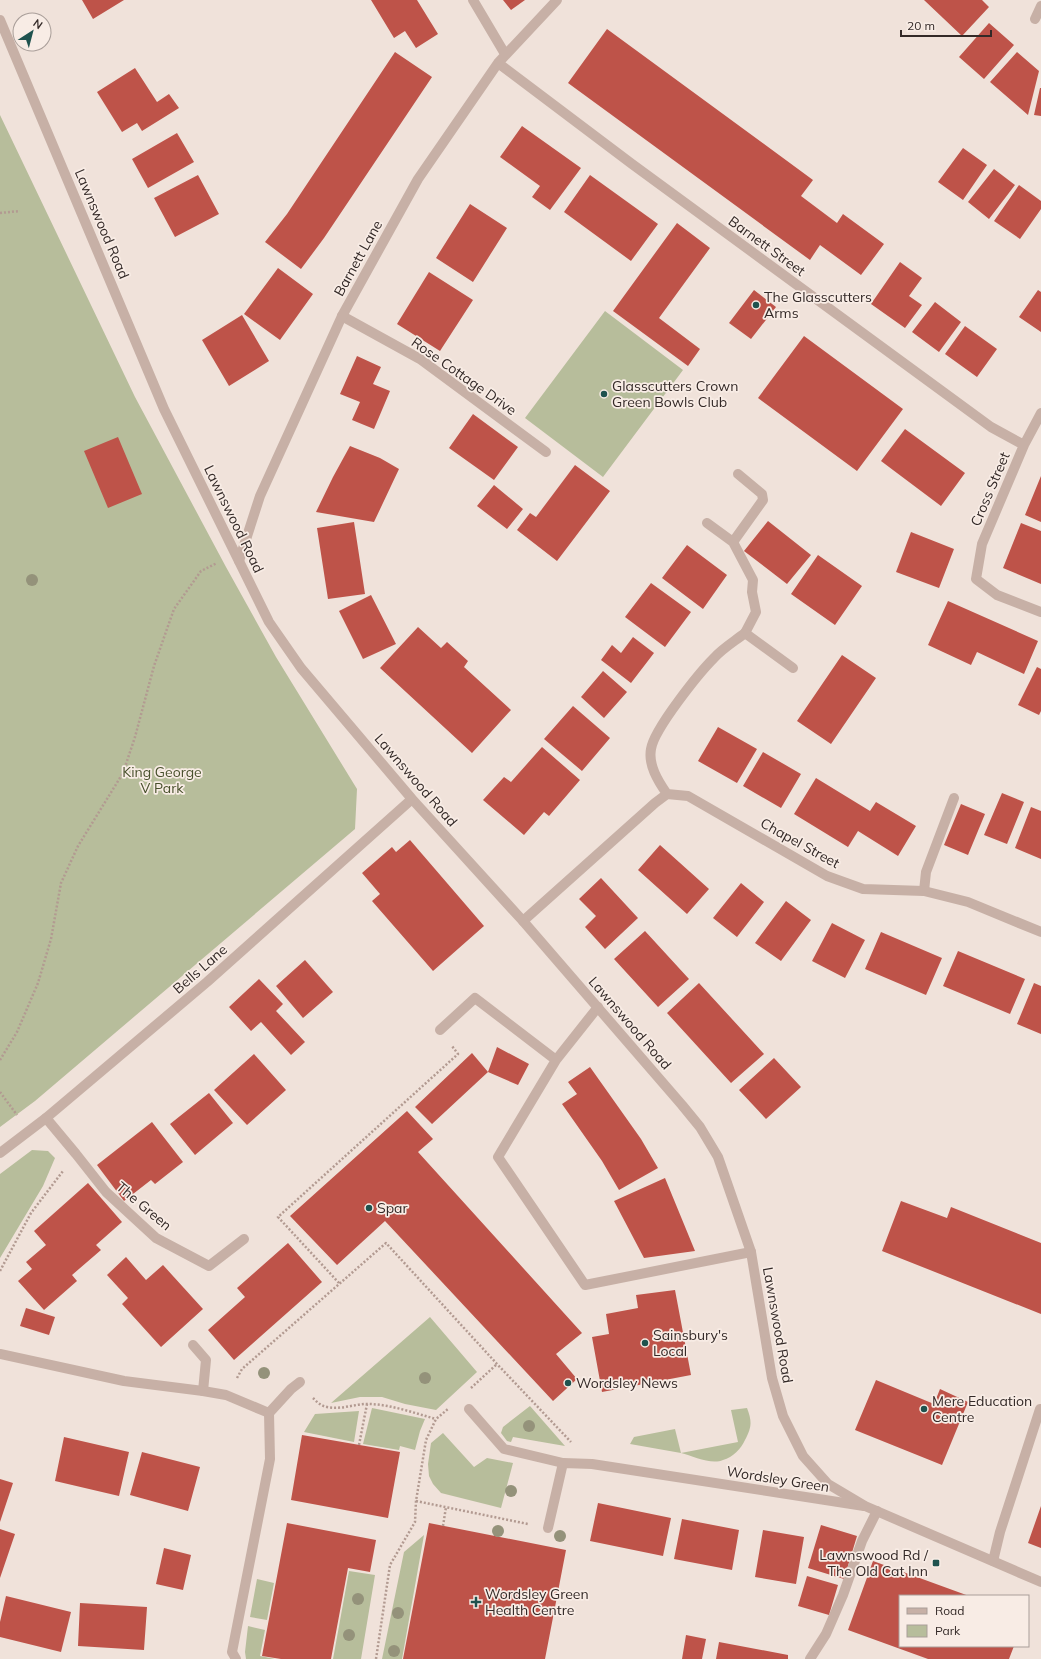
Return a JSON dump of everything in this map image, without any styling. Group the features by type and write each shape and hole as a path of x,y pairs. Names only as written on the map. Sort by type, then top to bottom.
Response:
{"street":[{"path":"473,0 505,54"},
{"name":"Barnett Lane","path":"237,558 260,496 342,316 418,179 498,63 557,0"},
{"path":"1035,19 1041,6"},
{"name":"Lawnswood Road","path":"0,20 164,409 269,622 301,668 412,799 524,921 700,1127 718,1157 751,1252 772,1378 783,1416 803,1456 828,1484 865,1506"},
{"name":"Barnett Street","path":"498,63 626,159 991,427 1024,445"},
{"name":"Rose Cottage Drive","path":"342,316 420,359 546,452"},
{"name":"Cross Street","path":"1041,413 1024,445 982,544 976,579 997,595 1041,612"},
{"path":"733,542 763,500 762,494 738,474"},
{"path":"524,921 655,803 667,794 656,777 652,763 651,749 657,733 677,704 714,657 745,633 756,612 752,592 753,580 733,542 706,523"},
{"path":"745,633 793,668"},
{"name":"Chapel Street","path":"667,794 688,796 827,876 863,889 924,891 968,902 1041,932"},
{"path":"924,891 926,872 954,798"},
{"name":"Bells Lane","path":"0,1153 46,1118 207,982 412,799"},
{"path":"440,1030 475,998 556,1060"},
{"path":"598,1007 556,1060 498,1156 585,1285 751,1252"},
{"name":"The Green","path":"46,1118 106,1192 156,1238 209,1266 244,1239"},
{"path":"193,1345 206,1360 203,1391"},
{"path":"0,1354 124,1381 226,1395 269,1413"},
{"path":"236,1659 232,1652 270,1459 269,1413 291,1389 300,1382"},
{"name":"Wordsley Green","path":"469,1409 504,1449 563,1463 592,1464 865,1506 1041,1582"},
{"path":"992,1561 1040,1409"},
{"path":"548,1528 563,1463"},
{"path":"810,1659 826,1634 843,1596 862,1541 877,1511"}],"path":[{"path":"0,213 20,212"},
{"path":"0,1060 17,1032 38,983 51,940 61,883 78,846 123,772 135,737 154,666 174,609 201,571 237,558"},
{"path":"339,1283 278,1217 458,1054 440,1030"},
{"path":"0,1092 29,1132"},
{"path":"0,1272 31,1213 76,1154"},
{"path":"226,1395 242,1369 386,1243 496,1364 592,1464"},
{"path":"470,1389 496,1364"},
{"path":"300,1382 317,1403 326,1407 336,1408 367,1404 382,1405 436,1419"},
{"path":"359,1445 367,1404"},
{"path":"376,1659 390,1565 415,1522 416,1500 426,1440 436,1419 453,1404"},
{"path":"416,1500 548,1528"},
{"path":"443,1526 446,1507"}],"green space":[{"name":"King George V Park","path":"0,115 135,397 276,657 357,789 355,829 35,1101 0,1127"},
{"name":"Glasscutters Crown Green Bowls Club","path":"605,311 683,370 603,477 525,418"},
{"path":"32,1150 48,1151 55,1158 43,1186 0,1258 0,1174"},
{"path":"430,1317 477,1372 436,1410 405,1404 382,1397 360,1397 331,1403"},
{"path":"530,1406 565,1446 513,1437 511,1442 507,1441 501,1433 503,1427"},
{"path":"372,1408 425,1419 415,1450 400,1446 399,1450 363,1444"},
{"path":"747,1408 750,1417 750,1428 743,1443 733,1455 727,1459 713,1461 702,1460 681,1453 738,1442 731,1410"},
{"path":"359,1411 354,1442 304,1432 315,1414"},
{"path":"675,1429 681,1453 630,1444 634,1437"},
{"path":"443,1433 474,1467 487,1458 513,1463 501,1508 441,1493 433,1484 429,1476 428,1464 431,1443"},
{"path":"424,1535 402,1659 382,1659 404,1552"},
{"path":"349,1571 375,1575 361,1659 333,1659"},
{"path":"257,1579 274,1583 267,1620 250,1617"},
{"path":"248,1626 265,1630 260,1656 275,1659 246,1659 245,1652"}],"building":[{"path":"82,0 124,0 93,19"},
{"path":"371,0 417,0 438,34 416,48 405,31 394,38"},
{"path":"503,0 525,0 511,10"},
{"path":"924,0 982,0 989,7 962,36"},
{"path":"989,23 1014,45 984,79 959,57"},
{"path":"607,29 813,180 801,196 837,223 843,214 884,244 861,275 820,245 810,260 568,83"},
{"path":"395,52 432,77 324,238 301,269 265,242 287,214"},
{"path":"1017,52 1039,71 1028,115 990,82"},
{"path":"135,68 157,102 169,94 179,108 142,131 137,123 122,132 97,92"},
{"path":"1041,88 1041,116 1034,115"},
{"path":"522,126 581,168 550,210 532,197 540,186 500,157"},
{"path":"177,133 194,162 148,188 132,159"},
{"path":"963,148 987,165 963,200 938,182"},
{"path":"994,169 1015,185 989,219 968,202"},
{"path":"198,175 219,214 175,237 154,198"},
{"path":"590,175 658,224 631,261 564,212"},
{"path":"1019,185 1041,201 1041,209 1020,239 994,221"},
{"path":"470,204 507,228 473,282 436,258"},
{"path":"677,223 710,248 659,318 700,349 688,366 613,311"},
{"path":"900,262 922,278 909,296 922,305 905,328 871,304"},
{"path":"278,268 313,294 280,340 244,314"},
{"path":"429,272 473,300 440,351 397,324"},
{"path":"754,290 776,307 751,339 729,323"},
{"path":"1038,290 1041,292 1041,332 1019,317"},
{"path":"935,302 961,322 939,352 912,332"},
{"path":"242,315 269,361 229,386 202,340"},
{"path":"965,326 997,349 977,377 945,354"},
{"path":"804,336 903,409 857,471 758,398"},
{"path":"357,356 381,367 373,384 390,391 374,429 352,420 360,402 340,394"},
{"path":"473,414 518,447 494,480 449,448"},
{"path":"905,429 965,473 941,506 881,461"},
{"path":"118,437 142,494 108,508 84,451"},
{"path":"350,446 380,458 399,469 374,522 316,512"},
{"path":"575,465 610,491 557,561 517,530 530,513 536,517"},
{"path":"1041,476 1041,522 1025,515"},
{"path":"494,485 523,509 507,529 477,506"},
{"path":"768,521 811,555 787,584 744,551"},
{"path":"354,522 365,594 328,599 317,528"},
{"path":"1021,523 1041,531 1041,584 1003,568"},
{"path":"911,532 954,549 939,588 896,572"},
{"path":"687,545 727,575 703,609 662,578"},
{"path":"818,555 862,586 835,625 791,594"},
{"path":"651,583 691,612 665,647 625,617"},
{"path":"371,595 396,644 363,659 339,611"},
{"path":"948,601 1038,641 1024,674 977,652 971,665 928,645"},
{"path":"418,627 441,648 447,642 468,661 464,667 511,710 472,753 380,668"},
{"path":"633,637 654,653 631,683 601,660 612,645 621,653"},
{"path":"842,655 876,678 831,744 797,721"},
{"path":"1037,667 1041,669 1041,711 1039,715 1018,705"},
{"path":"603,671 627,692 604,718 581,697"},
{"path":"573,706 610,738 582,771 544,739"},
{"path":"718,727 757,749 737,783 698,761"},
{"path":"542,747 580,780 549,816 544,812 524,835 483,800 504,777 511,782"},
{"path":"763,752 801,774 781,808 743,786"},
{"path":"816,778 870,811 876,802 916,826 898,856 858,831 848,847 794,814"},
{"path":"1002,793 1024,802 1007,844 984,835"},
{"path":"961,804 985,814 968,855 944,845"},
{"path":"1031,807 1041,811 1041,859 1015,848"},
{"path":"410,840 484,926 433,971 372,901 380,894 362,873 392,847 396,852"},
{"path":"660,845 709,889 687,914 638,870"},
{"path":"601,878 638,918 605,949 585,927 596,916 579,899"},
{"path":"741,883 764,902 737,937 713,918"},
{"path":"786,901 811,920 781,961 755,943"},
{"path":"832,923 865,940 845,978 812,961"},
{"path":"645,931 689,979 658,1007 614,959"},
{"path":"881,932 942,958 926,995 865,969"},
{"path":"958,951 1025,979 1010,1014 943,986"},
{"path":"305,960 333,992 303,1018 276,986"},
{"path":"259,979 283,1004 276,1011 305,1042 291,1055 261,1022 251,1031 229,1007"},
{"path":"699,983 764,1054 731,1083 667,1013"},
{"path":"1034,983 1041,986 1041,1034 1017,1024"},
{"path":"497,1047 529,1064 518,1085 488,1072"},
{"path":"472,1053 488,1072 432,1124 415,1107"},
{"path":"254,1054 286,1090 247,1125 214,1090"},
{"path":"774,1058 801,1087 766,1119 739,1090"},
{"path":"590,1067 641,1139 658,1168 619,1190 602,1161 562,1104 577,1094 568,1082"},
{"path":"209,1093 233,1123 195,1155 170,1124"},
{"path":"407,1111 433,1139 418,1152 582,1333 556,1354 577,1379 553,1401 385,1221 337,1265 290,1216"},
{"path":"152,1122 183,1162 155,1184 151,1180 124,1201 97,1165"},
{"path":"665,1178 695,1251 644,1258 614,1201"},
{"path":"88,1183 122,1222 96,1245 101,1250 72,1275 77,1281 44,1310 18,1281 32,1269 26,1262 46,1245 34,1231"},
{"path":"901,1201 947,1218 951,1207 1041,1243 1041,1314 882,1251"},
{"path":"288,1243 322,1282 234,1360 208,1330 245,1297 237,1288"},
{"path":"126,1257 146,1280 163,1265 203,1309 161,1347 122,1304 128,1298 107,1275"},
{"path":"675,1290 691,1375 602,1392 592,1337 609,1334 606,1314 638,1308 636,1295"},
{"path":"26,1308 55,1317 49,1335 20,1326"},
{"path":"876,1380 934,1404 940,1389 968,1402 942,1465 855,1430"},
{"path":"302,1435 400,1452 388,1518 291,1500"},
{"path":"64,1437 129,1452 119,1496 55,1481"},
{"path":"142,1452 200,1467 188,1511 130,1495"},
{"path":"0,1479 13,1483 0,1522"},
{"path":"598,1503 671,1518 663,1556 590,1541"},
{"path":"1041,1506 1041,1548 1028,1543"},
{"path":"682,1519 739,1530 732,1570 674,1559"},
{"path":"287,1523 376,1540 370,1572 348,1568 331,1659 281,1659 262,1656"},
{"path":"429,1523 566,1550 545,1659 403,1659"},
{"path":"821,1525 857,1536 844,1579 808,1568"},
{"path":"0,1529 15,1534 0,1578"},
{"path":"763,1530 804,1537 796,1584 755,1577"},
{"path":"164,1548 191,1555 183,1590 156,1584"},
{"path":"873,1561 966,1595 899,1595 899,1647 1014,1647 1009,1659 928,1659 848,1630"},
{"path":"807,1576 838,1585 829,1615 798,1606"},
{"path":"6,1596 71,1612 61,1652 0,1637 0,1622"},
{"path":"80,1603 147,1607 144,1650 78,1646"},
{"path":"686,1635 706,1639 702,1659 682,1659"},
{"path":"719,1642 788,1655 788,1659 716,1659"}],"place":[{"name":"The Glasscutters Arms","path":"756,305"},
{"name":"Glasscutters Crown Green Bowls Club","path":"604,394"},
{"name":"Spar","path":"369,1208"},
{"name":"Sainsbury's Local","path":"645,1343"},
{"name":"Wordsley News","path":"568,1383"},
{"name":"Mere Education Centre","path":"924,1409"},
{"name":"Lawnswood Rd / The Old Cat Inn","path":"936,1563"},
{"name":"Wordsley Green Health Centre","path":"476,1602"}]}
